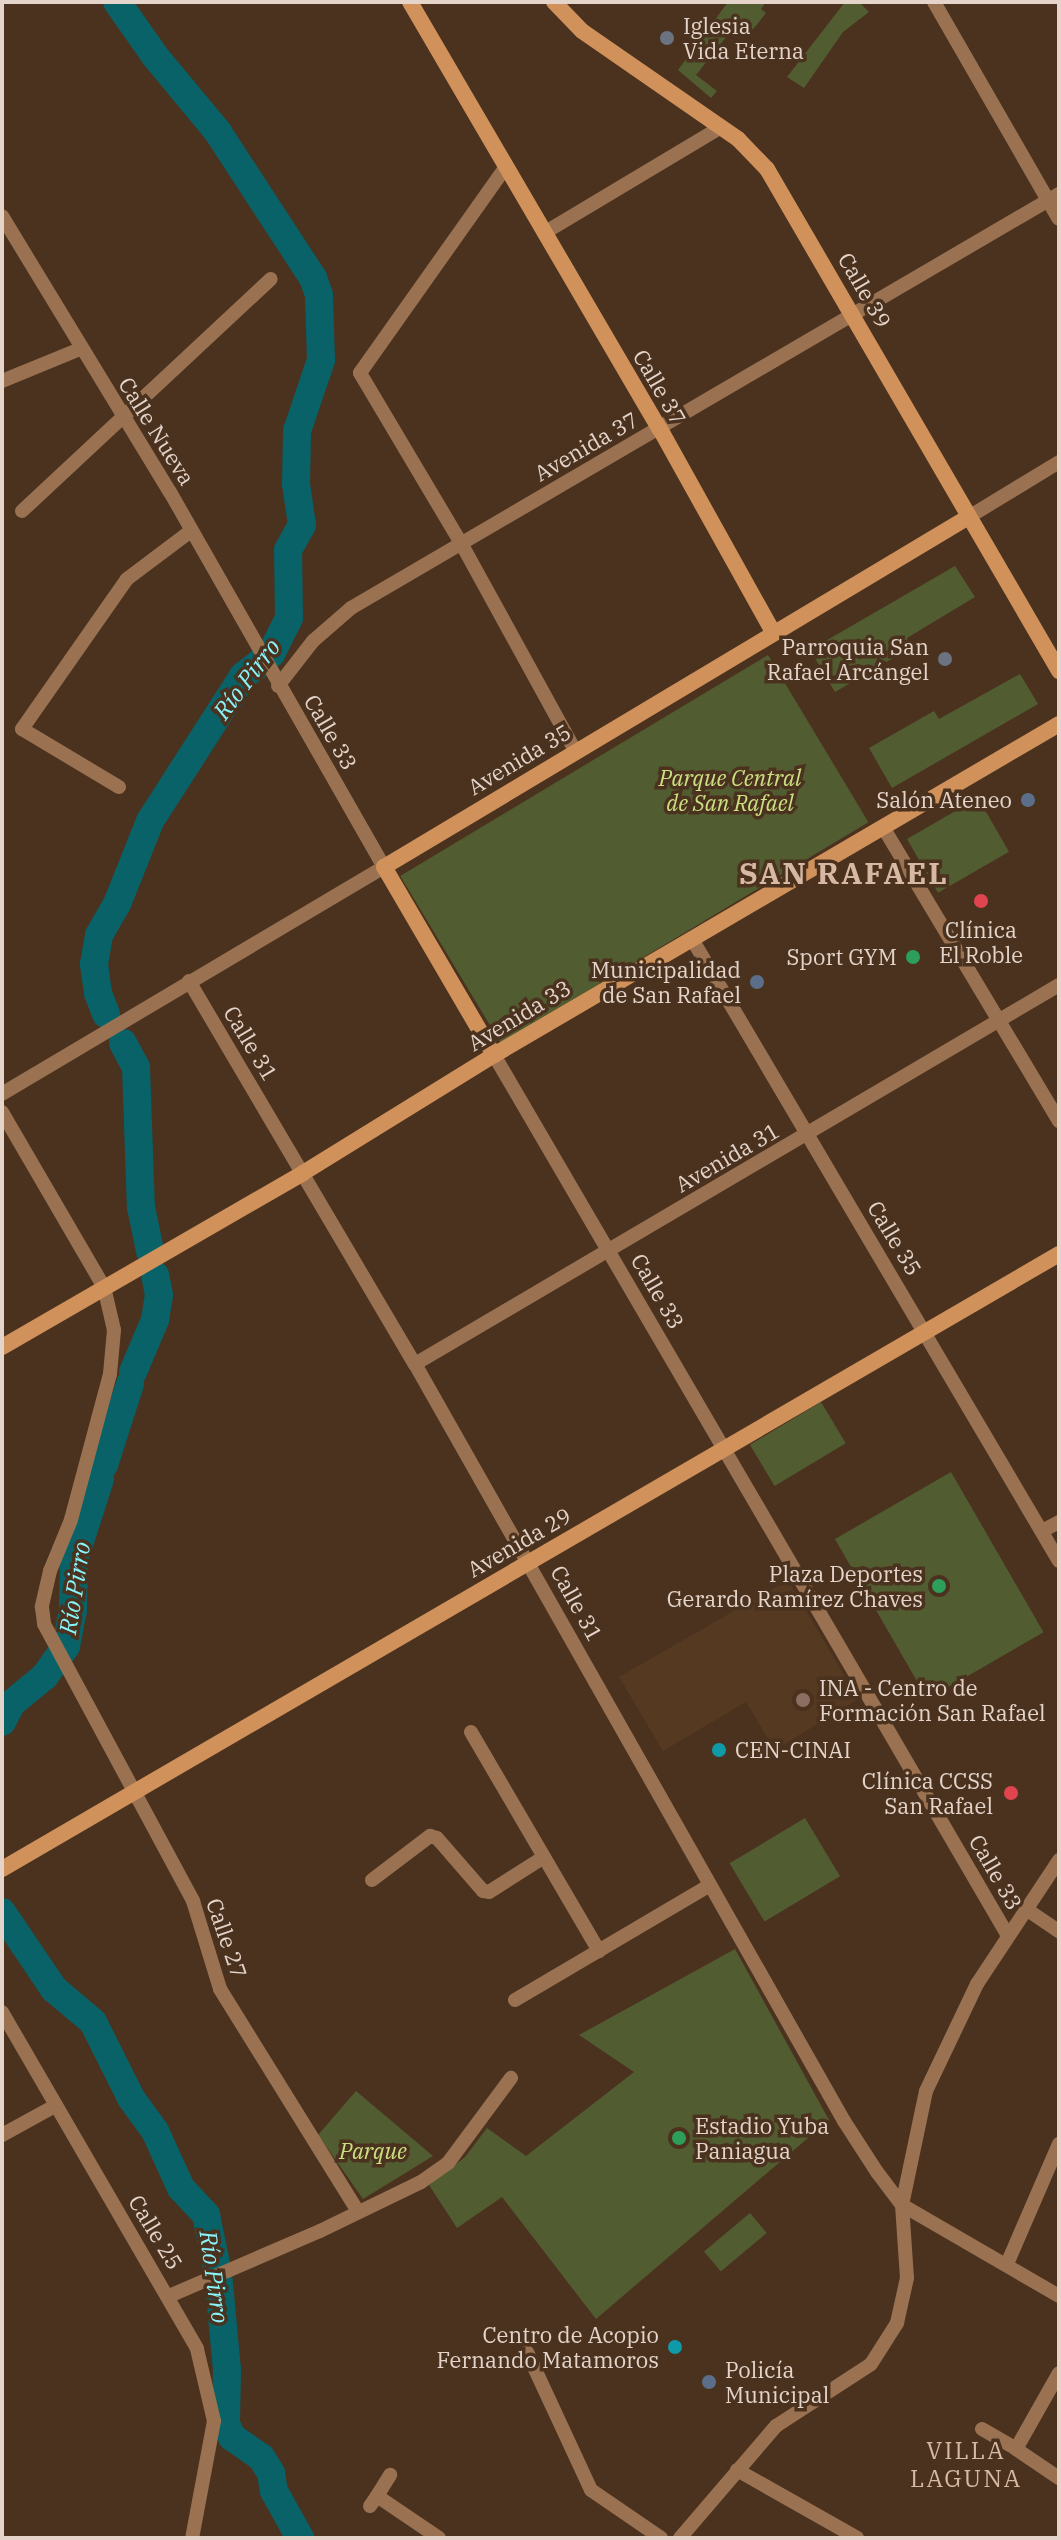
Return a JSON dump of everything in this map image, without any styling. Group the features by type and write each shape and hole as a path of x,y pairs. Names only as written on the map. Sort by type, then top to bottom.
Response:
{"main road":[{"name":"Calle 37","path":"410,2 660,429 773,632"},
{"name":"Calle 39","path":"554,2 582,31 721,127 751,151 767,169 854,314 967,518 1059,671"},
{"name":"Avenida 35","path":"384,867 967,518"},
{"name":"Avenida 33","path":"2,1347 303,1173 494,1055 1059,724"},
{"name":"Calle 33","path":"384,867 494,1055"},
{"name":"Avenida 29","path":"2,1869 1059,1254"}],"street":[{"path":"934,2 1054,198 1059,219"},
{"path":"544,233 721,127"},
{"path":"505,168 361,370 575,750"},
{"name":"Avenida 37","path":"278,686 313,641 342,614 1054,198"},
{"name":"Calle Nueva","path":"2,216 191,531 269,672"},
{"path":"22,511 271,279"},
{"path":"2,381 80,349"},
{"name":"Avenida 35","path":"967,518 1059,462"},
{"path":"119,787 22,729 127,579 191,531"},
{"name":"Calle 33","path":"269,672 384,867"},
{"path":"883,827 1059,1121"},
{"name":"Avenida 35","path":"2,1094 384,867"},
{"name":"Calle 35","path":"692,939 1059,1561"},
{"name":"Calle 31","path":"189,981 415,1364 844,2121 902,2205"},
{"name":"Avenida 31","path":"415,1364 1059,985"},
{"name":"Calle 33","path":"494,1055 1007,1934"},
{"path":"2,1112 104,1287"},
{"name":"Calle 27","path":"104,1287 115,1348 71,1520 50,1571 42,1607 50,1640 193,1901 220,1989 358,2212"},
{"path":"1042,1531 1059,1522"},
{"path":"471,1732 599,1951"},
{"path":"372,1880 430,1836 437,1838 483,1891 489,1892 544,1857"},
{"path":"680,2538 787,2416 871,2364 897,2323 907,2278 902,2205 926,2091 951,2035 1007,1934 1059,1860"},
{"path":"515,2000 710,1885"},
{"path":"1026,1909 1059,1931"},
{"name":"Calle 25","path":"2,2012 197,2349 214,2421 192,2538"},
{"path":"169,2296 421,2182 448,2163 511,2078"},
{"path":"2,2135 55,2106"},
{"path":"1007,2264 1059,2144"},
{"path":"902,2205 1059,2296"},
{"path":"527,2352 588,2486 661,2538"},
{"path":"1016,2449 1059,2373"},
{"path":"982,2429 1059,2478"},
{"path":"737,2470 857,2538"},
{"path":"390,2475 373,2501 439,2538"}],"shaded area":[{"path":"788,1580 858,1699 775,1750 746,1702 663,1751 619,1677"}],"green space":[{"path":"728,2 766,2 761,9 766,13 747,37 734,27 696,75 717,91 711,98 678,70"},
{"path":"845,2 859,2 869,12 843,32 804,88 787,77"},
{"path":"955,566 975,597 907,638 912,647 835,692 810,650"},
{"name":"Parque Central de San Rafael","path":"768,655 868,822 501,1043 400,876"},
{"path":"1020,674 1038,704 892,788 869,748 934,711 939,719"},
{"path":"978,798 1009,852 938,893 907,839"},
{"path":"821,1402 846,1443 775,1486 750,1445"},
{"name":"Plaza Deportes Gerardo Ramírez Chaves","path":"951,1472 1044,1632 927,1699 835,1539"},
{"path":"805,1818 840,1876 765,1922 730,1863"},
{"name":"Estadio Yuba Paniagua","path":"735,1949 829,2120 596,2319 502,2197 457,2228 429,2185 465,2157 487,2128 526,2156 634,2072 579,2035"},
{"name":"Parque","path":"356,2091 433,2156 363,2199 318,2135"},
{"path":"750,2213 767,2233 721,2271 704,2252"}],"waterway":[{"name":"Río Pirro","path":"106,1014 98,993 94,964 99,935 117,904 150,821 243,676 271,654 289,618 288,550 302,525 296,484 297,431 321,360 319,295 313,278 218,132 155,56 117,2"},
{"name":"Río Pirro","path":"123,1043 136,1067 141,1207 150,1251"},
{"name":"Río Pirro","path":"133,1372 155,1320 159,1295 155,1275"},
{"name":"Río Pirro","path":"104,1465 130,1384"},
{"name":"Río Pirro","path":"2,1722 11,1704 45,1676 66,1646 73,1611 74,1560 100,1479"},
{"name":"Río Pirro","path":"2,1912 54,1989 93,2022 131,2098 155,2131 181,2188 206,2215 218,2273 227,2370 226,2424 232,2437 261,2457 271,2473 274,2491 300,2538"}],"place":[{"name":"Iglesia Vida Eterna","path":"667,38"},
{"name":"Parroquia San Rafael Arcángel","path":"945,659"},
{"name":"Salón Ateneo","path":"1028,800"},
{"name":"Clínica El Roble","path":"981,901"},
{"name":"Sport GYM","path":"913,957"},
{"name":"Municipalidad de San Rafael","path":"757,982"},
{"name":"Plaza Deportes Gerardo Ramírez Chaves","path":"939,1586"},
{"name":"INA - Centro de Formación San Rafael","path":"803,1700"},
{"name":"CEN-CINAI","path":"719,1750"},
{"name":"Clínica CCSS San Rafael","path":"1011,1793"},
{"name":"Estadio Yuba Paniagua","path":"679,2138"},
{"name":"Centro de Acopio Fernando Matamoros","path":"675,2347"},
{"name":"Policía Municipal","path":"709,2382"}],"district":[{"name":"SAN RAFAEL","path":"844,873"},
{"name":"VILLA LAGUNA","path":"966,2465"}]}
